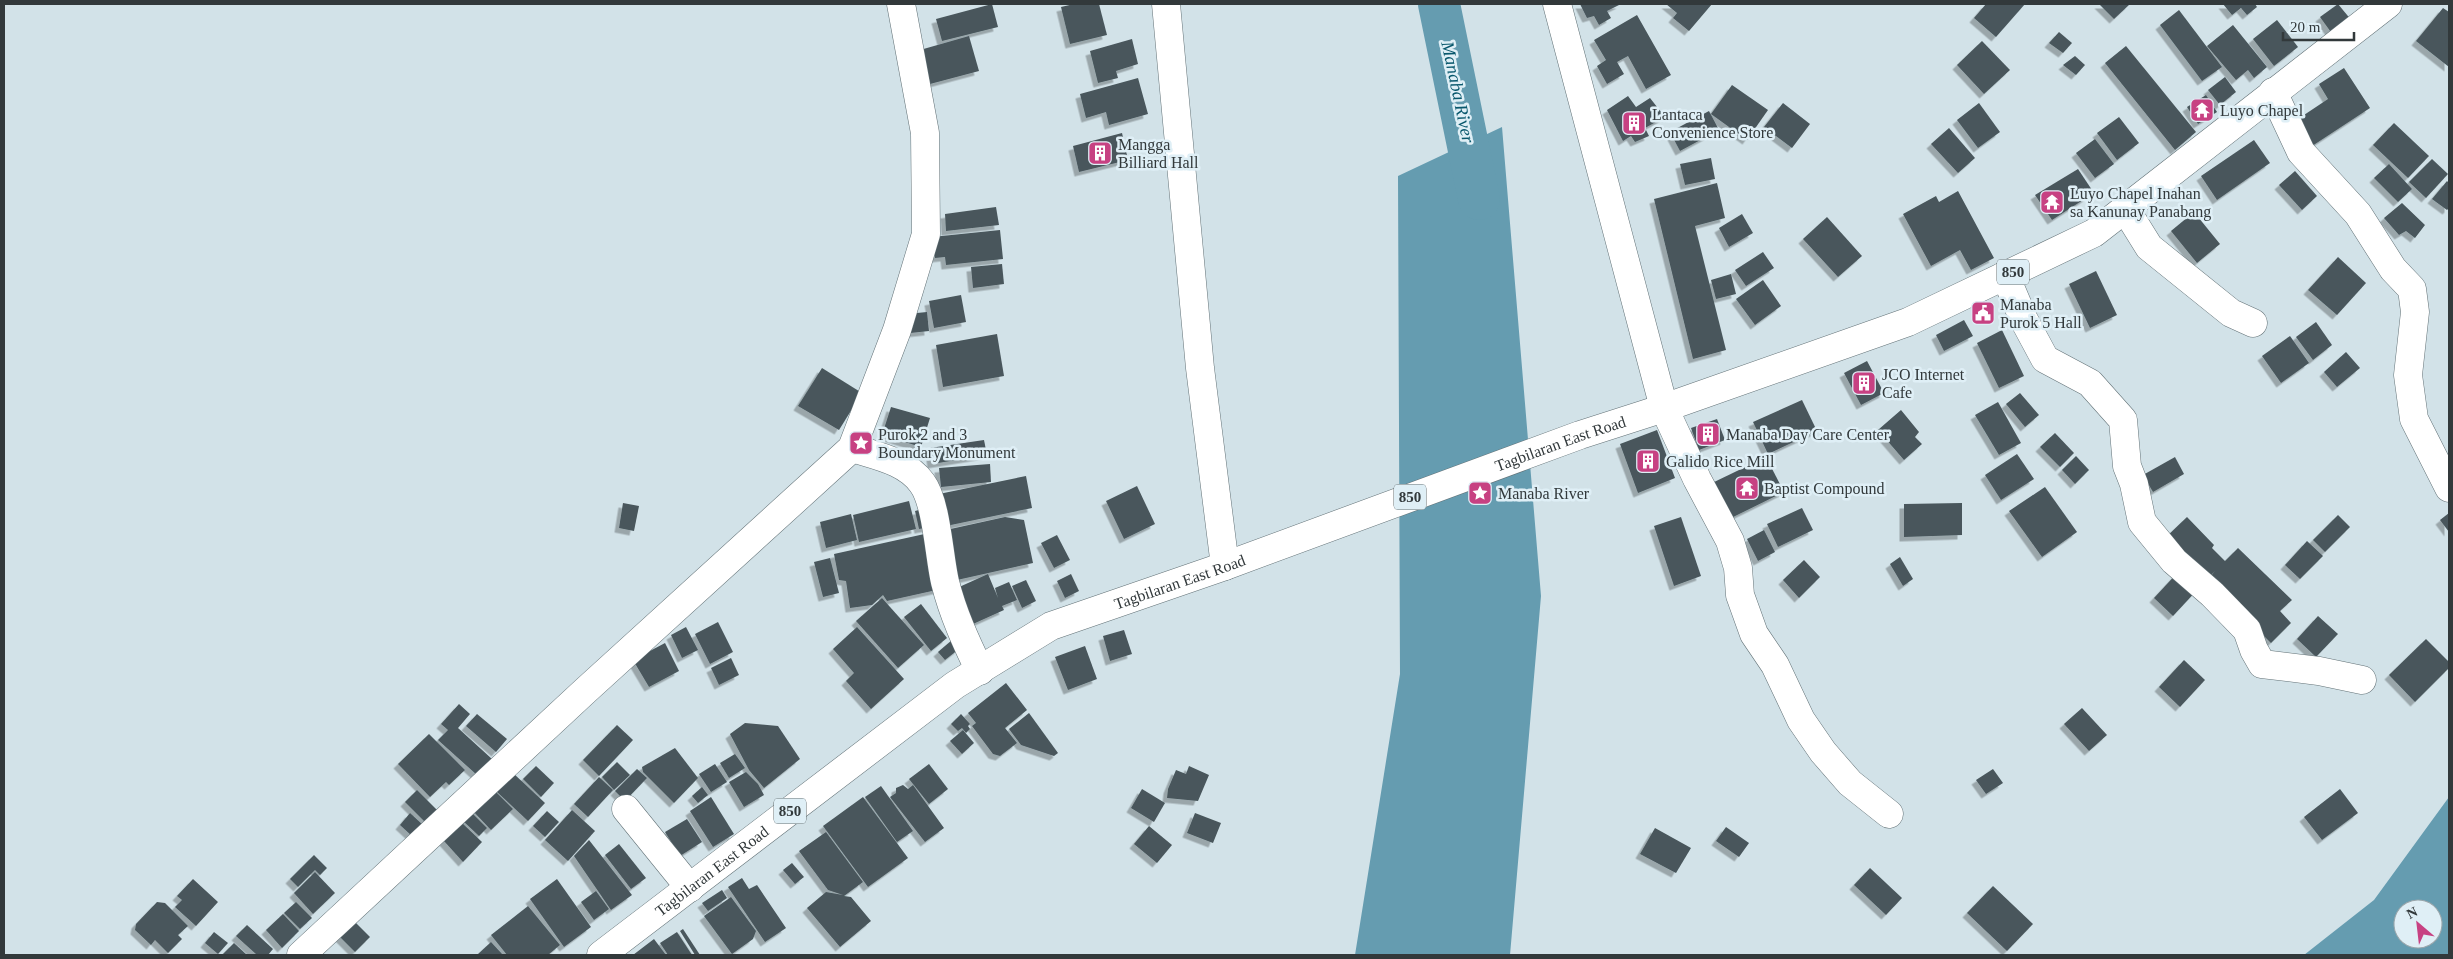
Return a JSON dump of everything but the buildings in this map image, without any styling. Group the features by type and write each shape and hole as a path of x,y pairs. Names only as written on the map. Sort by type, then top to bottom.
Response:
{"street":[{"path":"301,955 585,691 852,448 897,330 926,234 925,134 901,4"},
{"path":"1166,4 1200,368 1233,562"},
{"path":"1557,4 1664,408 1697,479 1730,541 1738,568 1740,595 1754,634 1775,665 1801,720 1823,752 1850,783 1889,814"},
{"name":"Tagbilaran East Road","path":"601,955 955,684 980,671 1051,626 1233,562 1580,434 1664,408 1908,322 2094,233 2126,210 2273,92 2388,4"},
{"path":"2273,92 2300,152 2358,214 2393,269 2412,289 2415,312 2408,375 2414,419 2449,488"},
{"path":"2126,210 2149,247 2231,313 2253,323"},
{"path":"2005,275 2024,320 2046,359 2090,383 2123,420 2127,466 2134,484 2142,522 2174,562 2212,594 2247,630 2254,650 2262,664 2319,671 2362,680"},
{"path":"852,448 907,467 923,483 931,501 945,582 952,607 980,671"},
{"path":"626,809 690,888"}],"water":[{"path":"1502,127 1541,596 1510,955 1355,955 1400,674 1398,176"},
{"path":"2449,797 2449,955 2304,955 2374,900"}],"waterway":[{"name":"Manaba River","path":"1439,4 1479,199"}],"place":[{"name":"Luyo Chapel","path":"2202,110"},
{"name":"Lantaca Convenience Store","path":"1634,123"},
{"name":"Mangga Billiard Hall","path":"1100,153"},
{"name":"Luyo Chapel Inahan sa Kanunay Panabang","path":"2052,202"},
{"name":"Manaba Purok 5 Hall","path":"1983,313"},
{"name":"JCO Internet Cafe","path":"1864,383"},
{"name":"Manaba Day Care Center","path":"1708,434"},
{"name":"Purok 2 and 3 Boundary Monument","path":"861,443"},
{"name":"Galido Rice Mill","path":"1648,461"},
{"name":"Baptist Compound","path":"1747,488"},
{"name":"Manaba River","path":"1480,493"}]}
